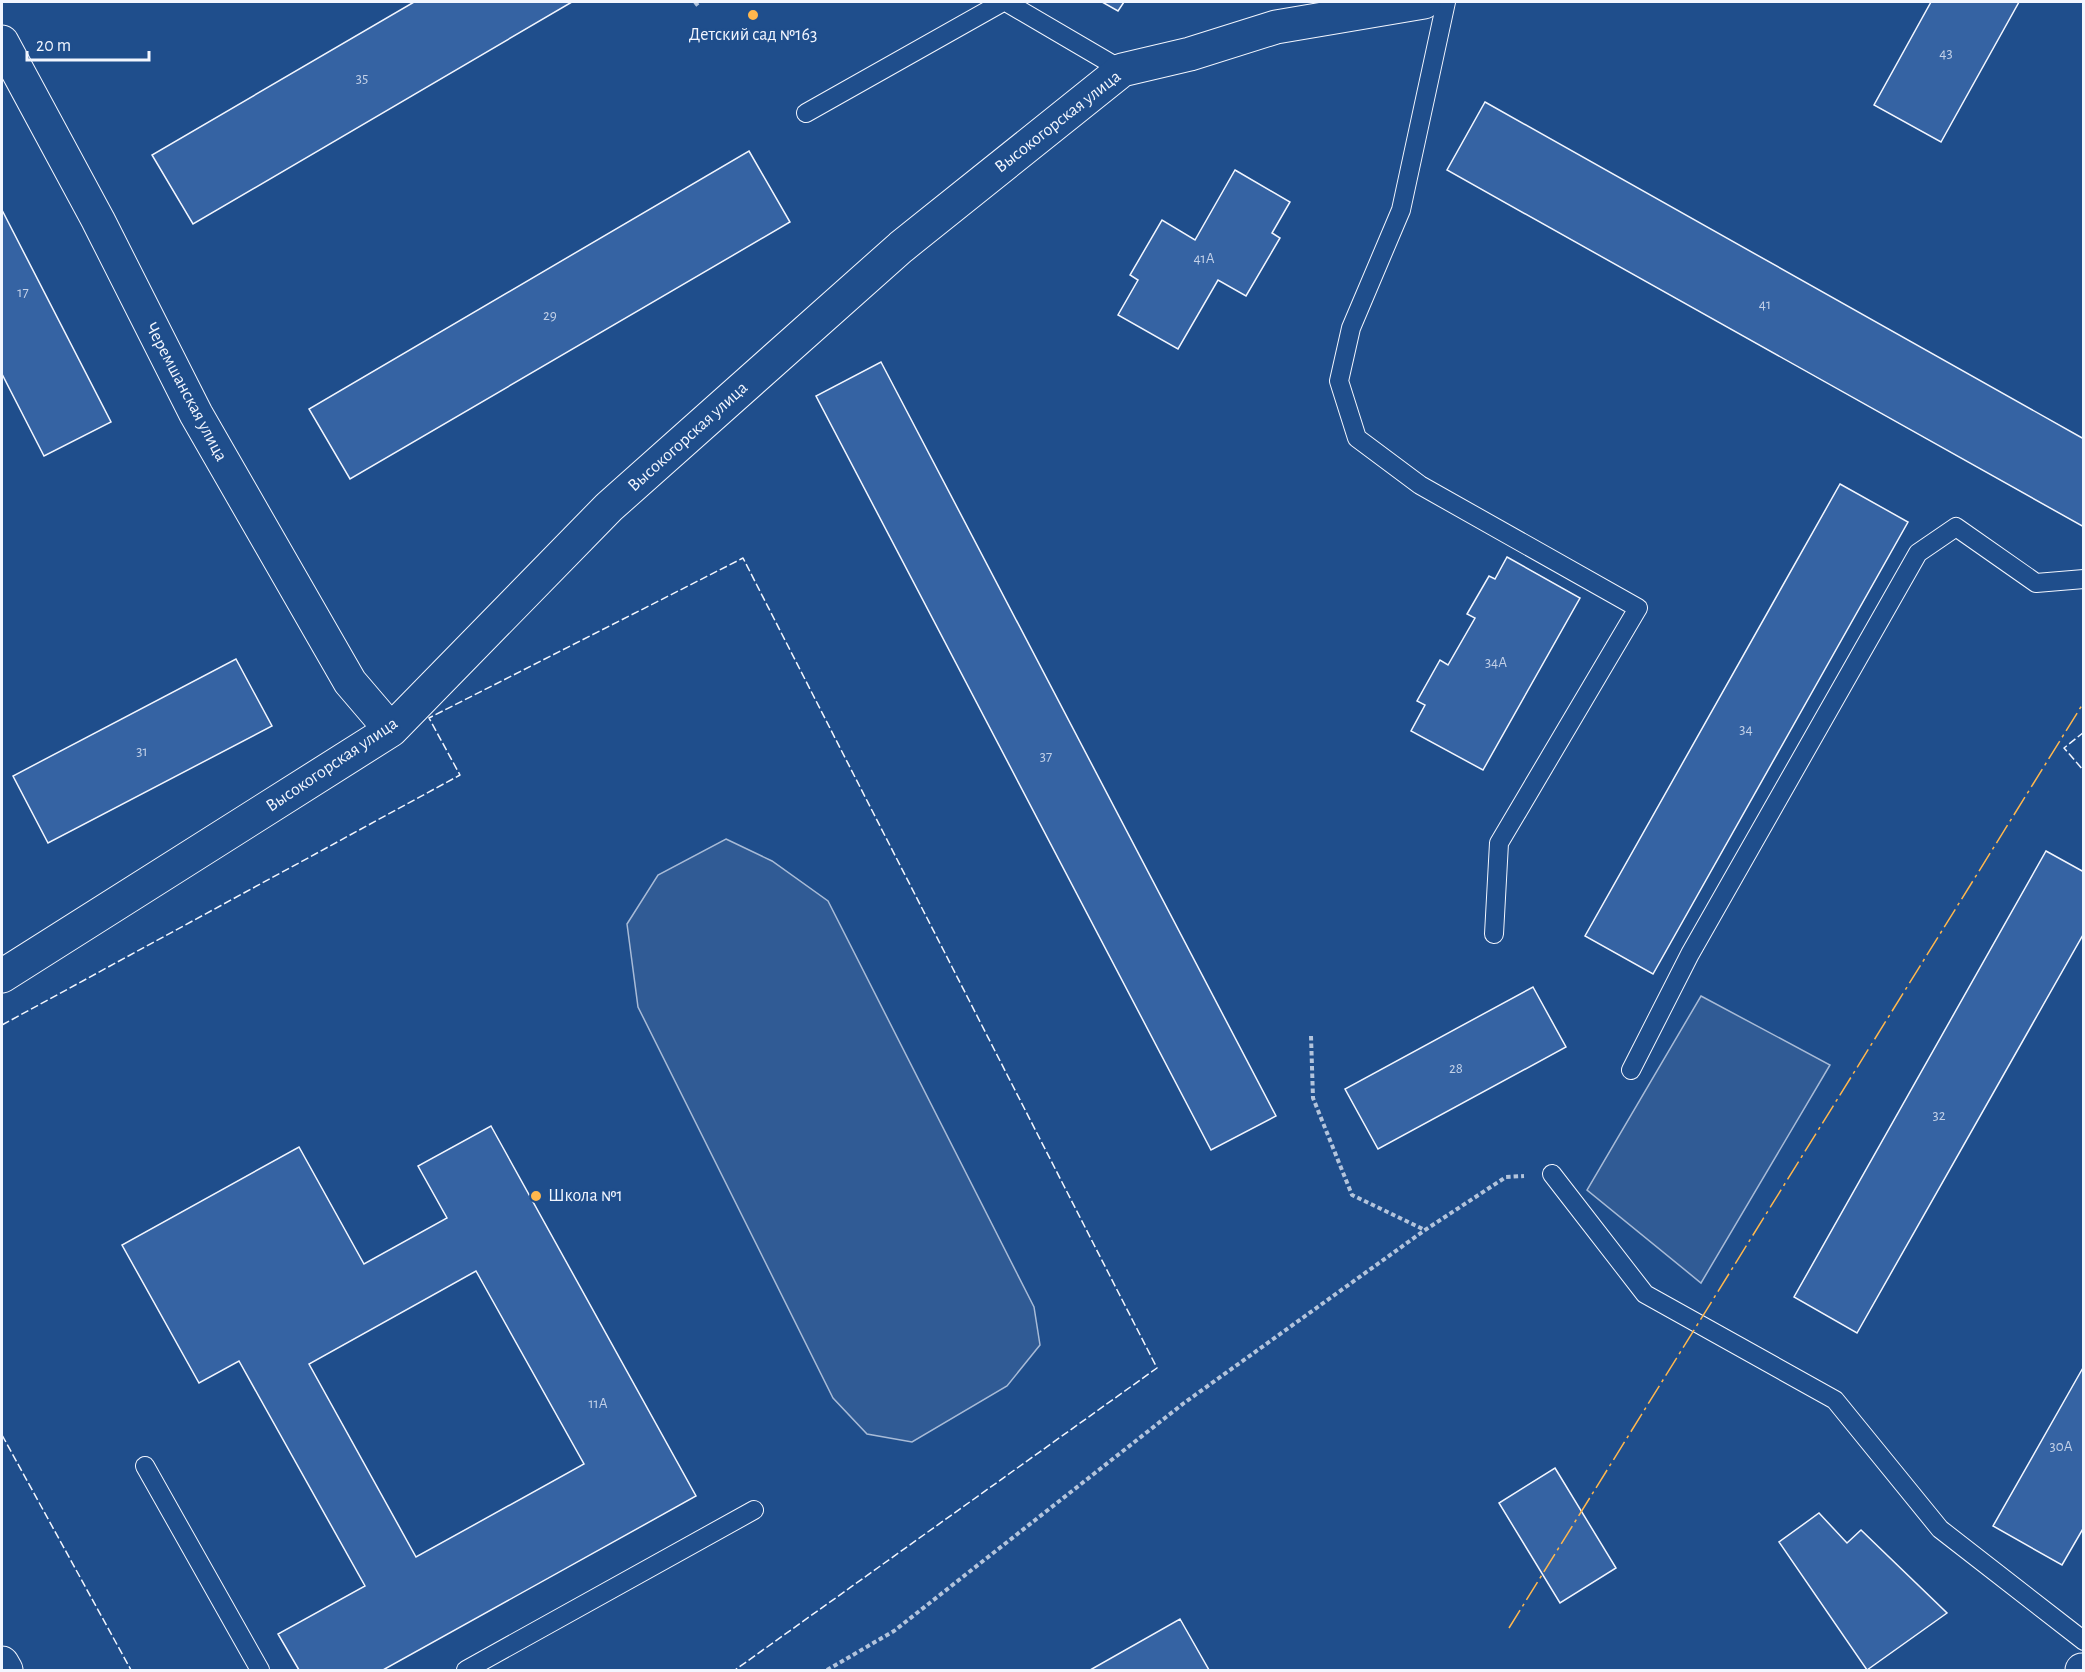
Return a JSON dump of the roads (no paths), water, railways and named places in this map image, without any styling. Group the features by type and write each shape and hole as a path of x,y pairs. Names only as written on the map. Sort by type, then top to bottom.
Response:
{"street":[{"name":"Высокогорская улица","path":"2,976 391,730 609,507 901,247 1122,70 1190,54 1276,27 1424,2"},
{"name":"Черемшанская улица","path":"2,42 98,220 196,414 350,682 391,730"},
{"path":"2,1663 6,1671"}],"lane":[{"path":"806,113 1005,2 1122,70"},
{"path":"1446,2 1401,210 1351,328 1339,381 1358,438 1420,484 1638,608 1499,843 1494,934"},
{"path":"1631,1070 1690,954 1918,553 1956,527 2036,584 2084,579"},
{"path":"1552,1174 1645,1294 1835,1400 1940,1529 2084,1641"},
{"path":"145,1466 260,1671"},
{"path":"466,1671 754,1510"}],"place":[{"name":"Детский сад №163","path":"753,15"},
{"name":"Школа №1","path":"536,1196"}]}
